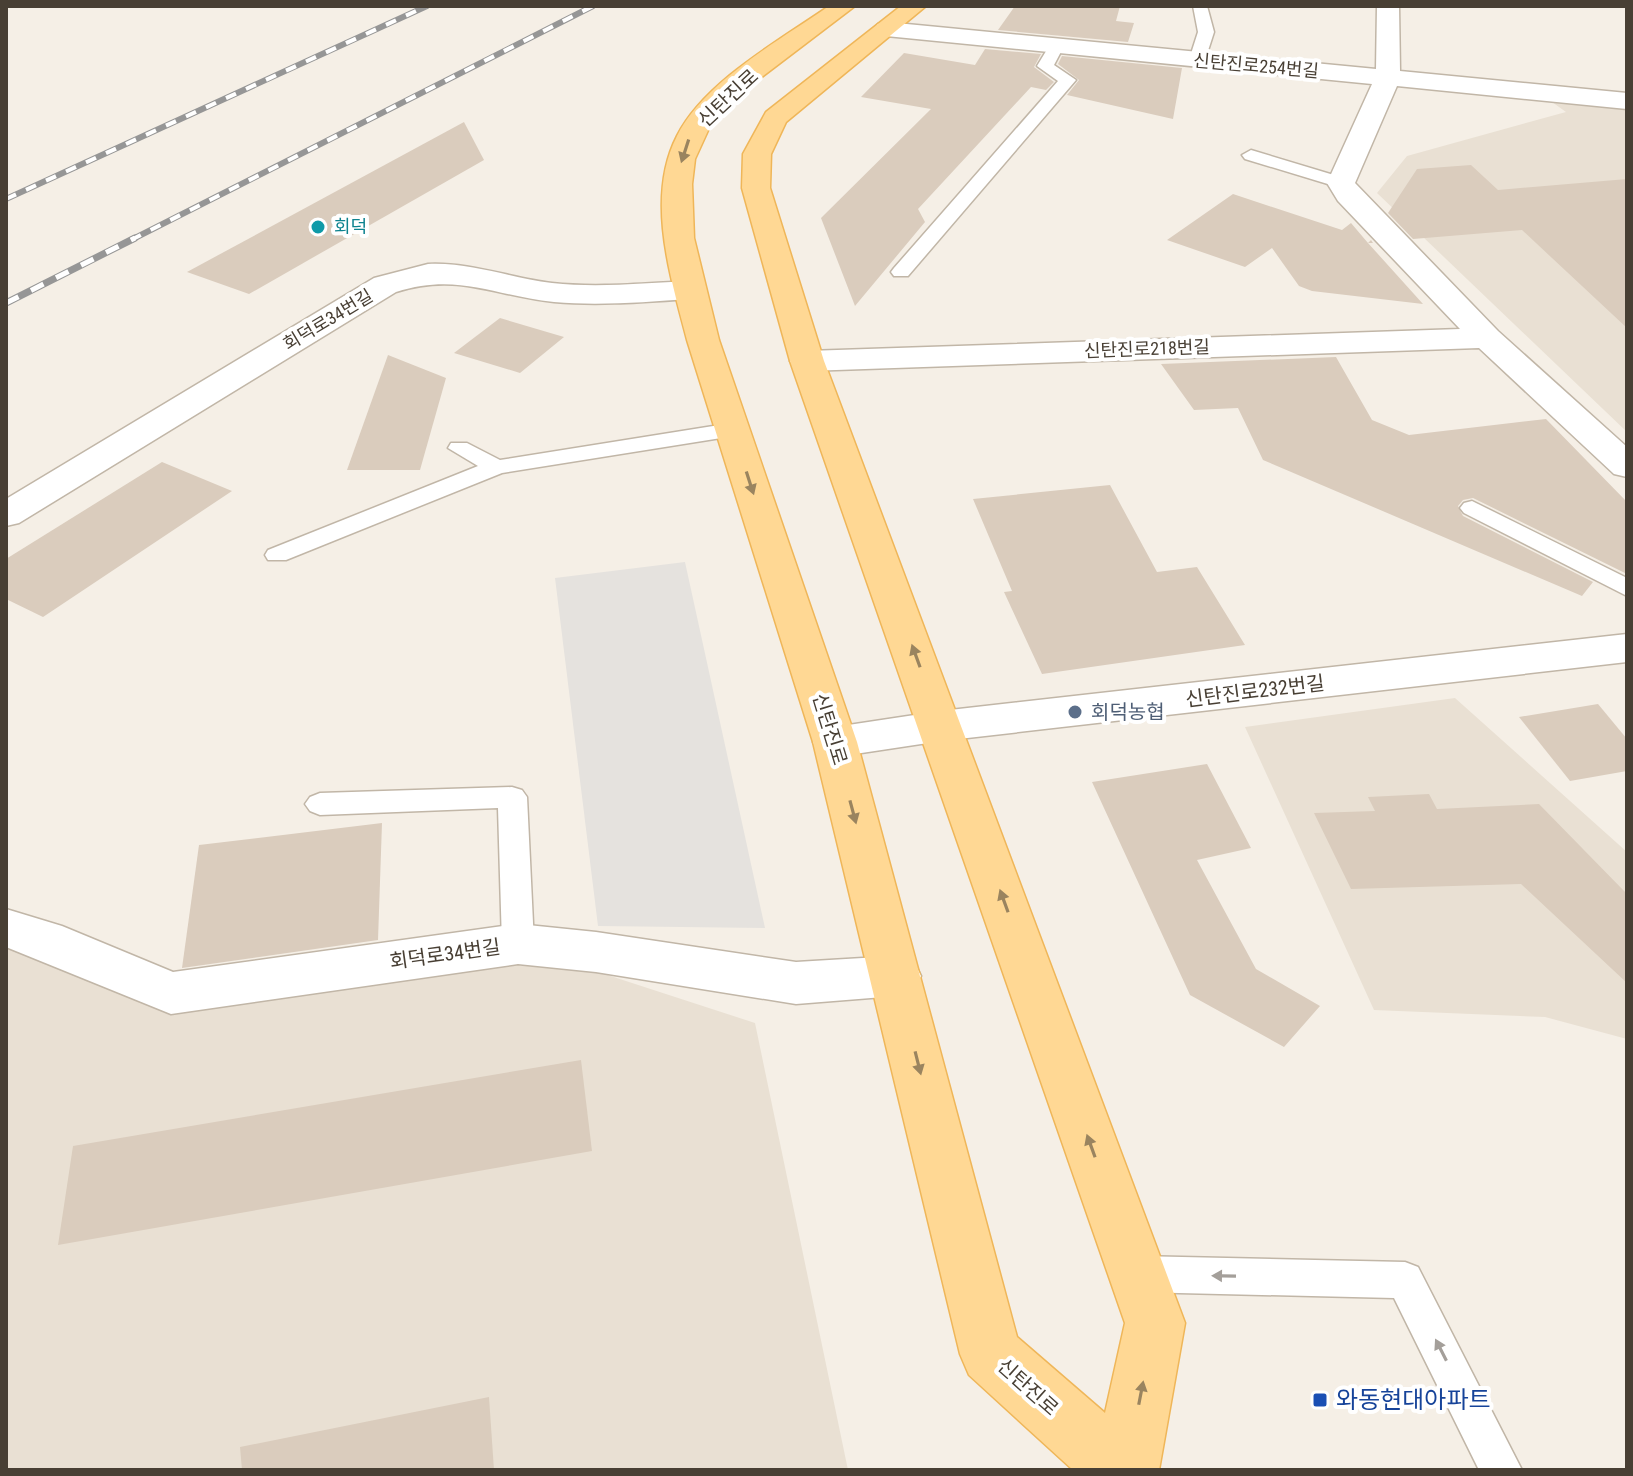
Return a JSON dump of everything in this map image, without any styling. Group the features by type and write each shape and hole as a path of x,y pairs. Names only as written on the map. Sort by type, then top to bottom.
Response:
{"main road":[{"path":"729,91 760,45 810,6"},
{"name":"신탄진로","path":"844,6 729,91 690,135 678,173 677,209 690,290 732,430 835,742 991,1354 1123,1470 1155,1323 807,361 756,188 757,154 775,118 900,17"}],"street":[{"path":"1388,6 1388,77 1341,183 1348,195 1487,338 1627,466"},
{"name":"신탄진로254번길","path":"900,17 1056,46 1627,101"},
{"name":"회덕로34번길","path":"6,515 385,285 413,275 447,270 536,290 619,294 690,290"},
{"name":"신탄진로218번길","path":"807,361 1487,338"},
{"name":"신탄진로232번길","path":"835,742 941,726 1627,648"},
{"name":"회덕로34번길","path":"6,928 44,940 171,993 518,944 596,952 796,983 896,976"}],"lane":[{"path":"1197,60 1206,32 1200,6"},
{"path":"901,272 1068,80 1045,66 1056,46"},
{"path":"1251,155 1341,183"},
{"path":"277,555 497,467 732,430"},
{"path":"459,448 497,467"},
{"path":"1472,508 1627,588"},
{"path":"320,804 512,797 518,944"},
{"path":"1137,1274 1405,1280 1501,1470"}],"shaded area":[{"path":"1552,102 1627,110 1627,432 1377,193 1407,156 1566,112"},
{"path":"685,562 765,928 598,926 555,578"},
{"path":"1455,698 1627,852 1627,1039 1545,1017 1374,1010 1245,727"},
{"path":"6,947 171,1010 484,964 586,968 755,1023 848,1470 6,1470"}],"building":[{"path":"1015,6 1120,6 1116,21 1134,23 1128,42 998,30"},
{"path":"985,49 1041,54 1034,67 1054,82 1046,90 1031,87 918,209 925,222 855,306 821,218 931,109 861,97 904,53 975,65"},
{"path":"1062,56 1182,68 1173,119 1067,95 1079,80 1058,64"},
{"name":"회덕","path":"464,122 484,160 249,294 187,272"},
{"path":"1471,165 1498,190 1627,179 1627,328 1522,230 1413,239 1388,213 1417,169"},
{"path":"1233,194 1342,230 1351,223 1423,304 1312,291 1299,286 1272,248 1245,267 1167,240"},
{"path":"500,318 564,337 520,373 454,353"},
{"path":"388,355 446,378 420,470 347,470"},
{"path":"1336,357 1372,420 1409,435 1546,419 1627,502 1627,574 1473,498 1463,500 1458,506 1463,516 1593,582 1582,596 1263,460 1238,408 1194,410 1161,364"},
{"path":"162,462 232,491 43,617 6,599 6,559"},
{"path":"1110,485 1157,572 1197,567 1245,645 1042,674 1004,592 1012,591 973,499"},
{"path":"1598,704 1627,739 1627,771 1570,781 1519,717"},
{"path":"1207,764 1251,848 1197,860 1256,969 1320,1006 1284,1047 1190,995 1092,782"},
{"path":"1429,794 1437,809 1539,804 1627,894 1627,983 1521,884 1351,889 1314,813 1375,811 1368,797"},
{"path":"382,823 378,940 182,968 199,845"},
{"path":"581,1060 592,1151 58,1245 73,1146"},
{"path":"489,1397 494,1470 242,1470 240,1447"}],"railway":[{"path":"6,199 427,6"},
{"path":"131,240 593,6"},
{"path":"6,303 135,238"}],"place":[{"name":"회덕","path":"318,227"},
{"name":"회덕농협","path":"1075,712"},
{"name":"와동현대아파트","path":"1320,1400"}]}
